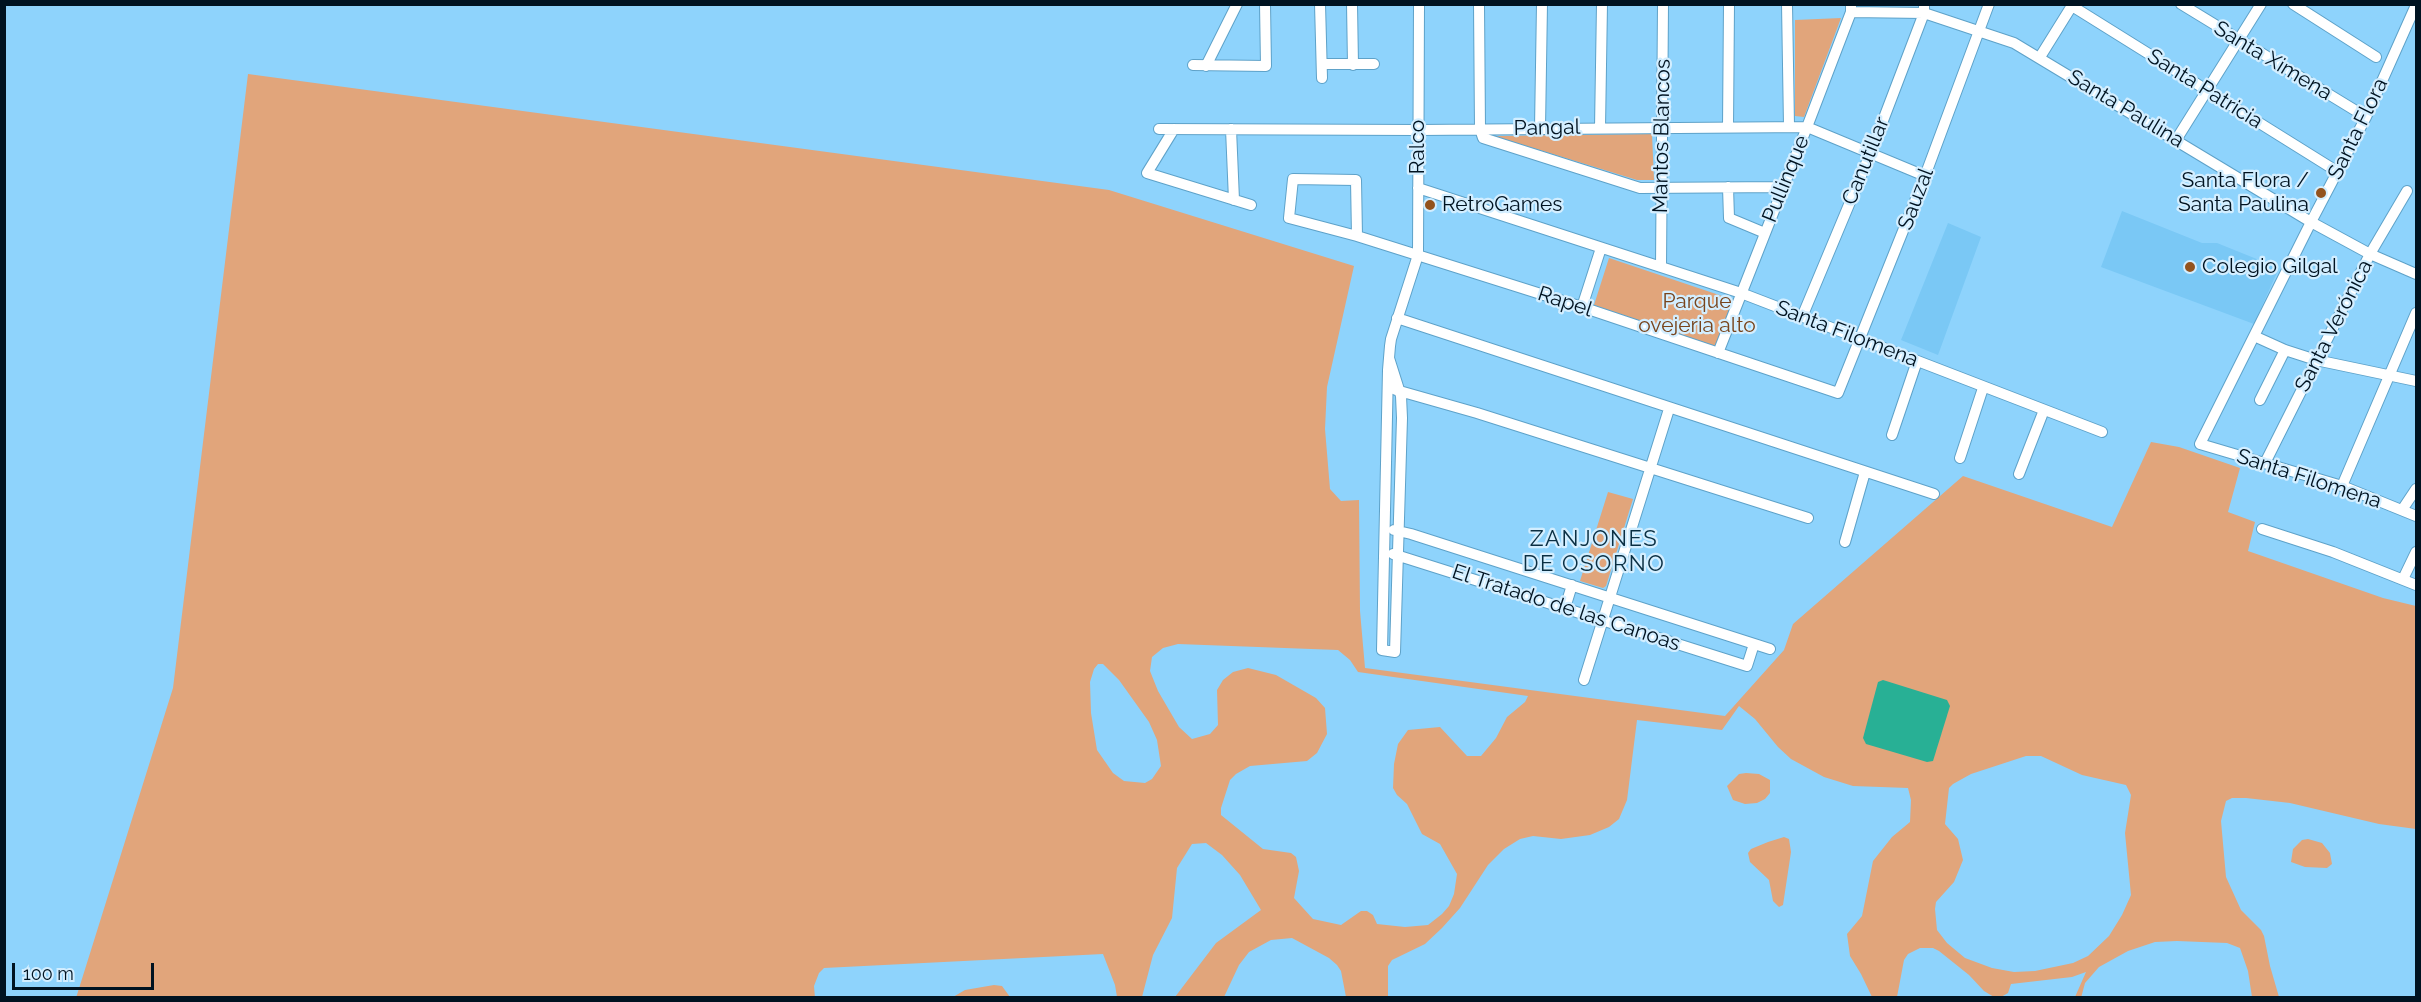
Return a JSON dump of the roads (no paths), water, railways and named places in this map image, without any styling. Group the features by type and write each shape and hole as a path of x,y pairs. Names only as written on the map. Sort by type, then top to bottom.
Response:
{"street":[{"path":"1206,66 1238,4"},
{"path":"1193,65 1266,66 1265,4"},
{"path":"1320,4 1322,78"},
{"path":"1352,4 1353,65"},
{"name":"Ralco","path":"1394,390 1384,529 1382,650 1395,652 1402,418 1394,390 1389,357 1397,318 1418,255 1419,4"},
{"path":"1479,4 1480,129 1483,138 1640,188 1783,187"},
{"path":"1540,128 1542,4"},
{"path":"1600,128 1602,4"},
{"name":"Mantos Blancos","path":"1661,267 1663,4"},
{"path":"1728,127 1729,4"},
{"path":"1787,4 1789,126"},
{"name":"Sauzal","path":"1838,393 1925,176 1989,4"},
{"name":"Santa Ximena","path":"2181,4 2366,117"},
{"path":"2176,140 2261,4"},
{"path":"2293,4 2376,57"},
{"path":"2040,57 2073,5"},
{"name":"Santa Patricia","path":"2073,5 2338,172"},
{"name":"Santa Flora","path":"2200,444 2366,117 2416,5"},
{"name":"Santa Paulina","path":"1851,8 1924,9 1979,32 2014,43 2311,222 2370,254 2416,274"},
{"name":"Pullinque","path":"1718,353 1851,8"},
{"name":"Canutillar","path":"1802,316 1871,152 1924,9"},
{"path":"1322,64 1374,64"},
{"name":"Pangal","path":"1159,129 1419,130 1807,127 1925,176"},
{"path":"1174,129 1147,173 1251,205"},
{"path":"1232,129 1234,200"},
{"name":"Rapel","path":"1357,236 1356,180 1293,179 1289,218 1418,255 1838,393"},
{"name":"Santa Filomena","path":"1418,188 1742,293 1983,388 2102,432"},
{"path":"1728,188 1729,218 1765,233"},
{"name":"Santa Verónica","path":"2265,463 2370,254 2407,191"},
{"path":"1581,307 1601,248"},
{"path":"2342,486 2416,313"},
{"path":"1397,318 1934,494"},
{"path":"2254,336 2285,350 2316,360 2416,381"},
{"path":"2260,400 2285,350"},
{"path":"1892,435 1917,361"},
{"path":"1960,458 1983,388"},
{"path":"1394,390 1650,467 1808,518"},
{"path":"1584,680 1669,409"},
{"path":"2019,474 2044,411"},
{"name":"Santa Filomena","path":"2200,444 2342,486 2416,516"},
{"path":"1845,542 1865,472"},
{"path":"2402,510 2416,489"},
{"name":"El Tratado de las Canoas","path":"1384,529 1398,531 1572,585 1770,649"},
{"path":"2262,529 2333,552 2416,585"},
{"path":"2403,579 2416,552"},
{"name":"El Tratado de las Canoas","path":"1384,553 1398,555 1747,666 1754,644"},
{"path":"1565,608 1572,585"}],"place":[{"name":"Santa Flora / Santa Paulina","path":"2321,193"},
{"name":"RetroGames","path":"1430,205"},
{"name":"Colegio Gilgal","path":"2190,267"}],"district":[{"name":"ZANJONES DE OSORNO","path":"1594,552"}],"park label":[{"name":"Parque ovejeria alto","path":"1697,314"}]}
